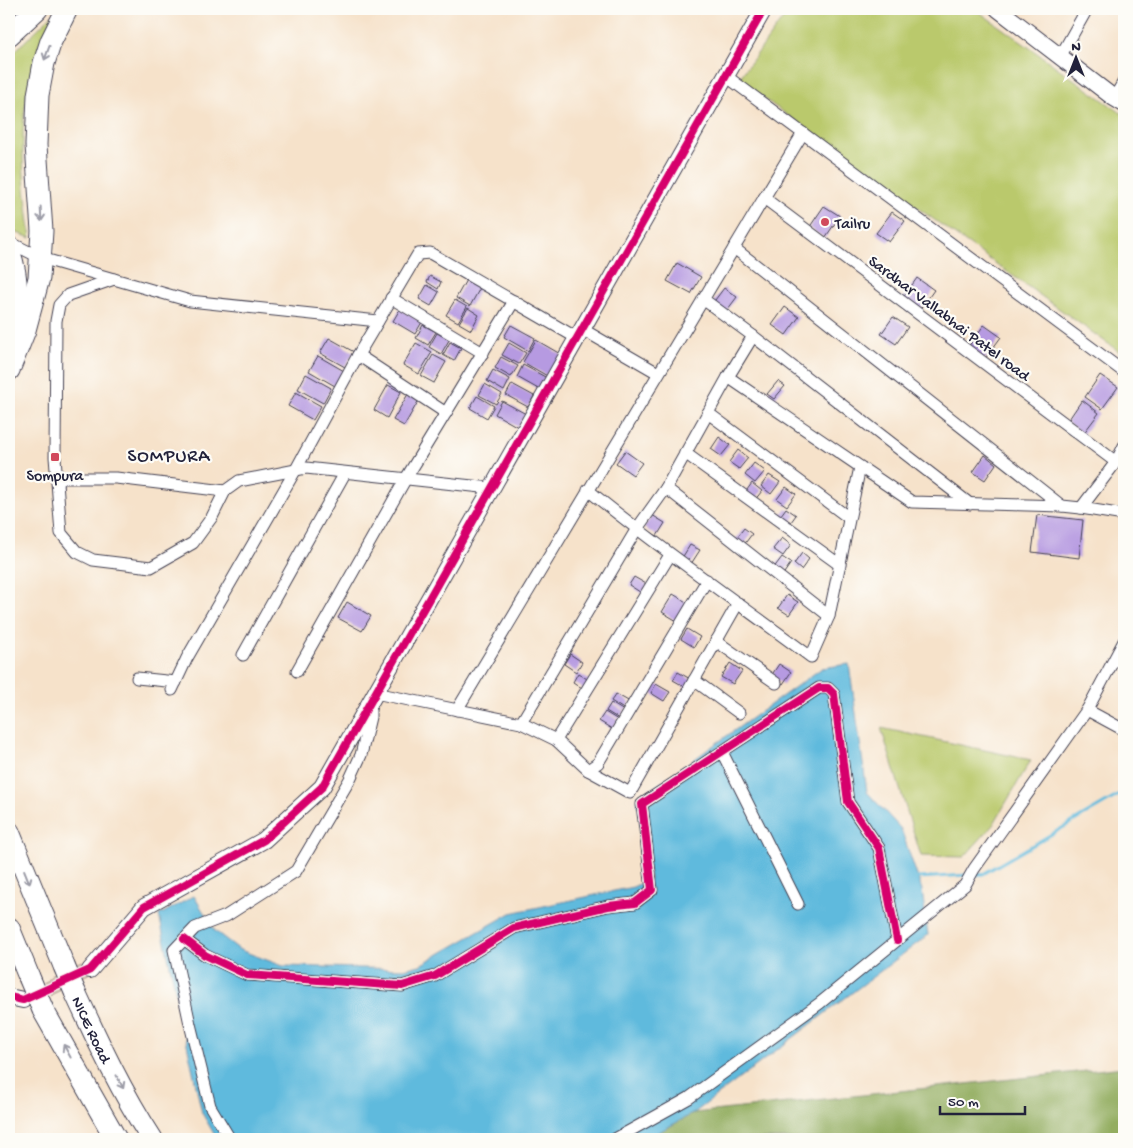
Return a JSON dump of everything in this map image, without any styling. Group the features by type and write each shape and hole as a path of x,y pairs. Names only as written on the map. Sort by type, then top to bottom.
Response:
{"highway":[{"path":"9,35 37,9"},
{"path":"9,370 34,303 39,278 42,231 36,145 38,95 44,63 51,41 67,9"},
{"path":"9,250 17,283 17,297 15,311 9,328"},
{"name":"NICE Road","path":"9,832 96,1038 152,1139"},
{"name":"NICE Road","path":"9,928 43,1010 116,1139"}],"street":[{"path":"90,970 144,907 264,840 322,787 764,9"},
{"path":"998,9 1119,101 1124,81"},
{"path":"1060,57 1087,9"},
{"path":"726,76 1124,372"},
{"path":"457,710 803,133"},
{"name":"Sardhar Vallabhai Patel road","path":"764,198 1116,462"},
{"path":"9,242 41,258 190,301 378,321"},
{"path":"734,248 1062,506"},
{"path":"137,678 174,686 187,658 295,471 358,355 418,254 430,253 514,301 658,373"},
{"path":"114,279 68,295 59,305 56,321 56,457 61,533 77,552 93,560 151,567 193,543 212,517 225,491 239,481 306,468 491,488"},
{"path":"391,298 483,353"},
{"path":"703,299 970,504"},
{"path":"297,671 406,480 514,301"},
{"path":"521,723 636,530 666,488 753,336"},
{"path":"358,355 446,414"},
{"path":"728,377 912,502 1062,506 1124,515"},
{"path":"708,412 849,518"},
{"path":"1081,508 1116,462 1124,446"},
{"path":"685,453 840,565"},
{"path":"588,490 636,530 812,657 829,616 860,467"},
{"path":"243,656 345,473"},
{"path":"57,478 116,478 225,491"},
{"path":"666,488 829,616"},
{"path":"556,740 670,554"},
{"path":"588,770 598,763 706,580"},
{"path":"373,697 457,710 521,723 556,740 588,770 630,793 738,602"},
{"path":"716,641 776,683"},
{"path":"615,1139 689,1098 820,1003 965,885 974,869 1087,710 1124,641"},
{"path":"694,680 739,713"},
{"path":"184,939 205,955 248,975 402,986 435,976 514,928 608,906 635,903 652,890 642,804 819,688 828,688 834,694 848,802 879,848 897,940"},
{"path":"230,1139 210,1106 174,950 195,928 226,916 296,871 350,779 361,755 373,697"},
{"path":"1087,710 1124,730"},
{"path":"722,752 798,904"}],"green space":[{"path":"790,9 975,9 1124,115 1124,355 738,80"},
{"path":"53,14 31,75 24,122 24,180 31,238 9,230 9,57"},
{"path":"881,728 1031,760 993,825 964,857 921,856"},
{"path":"1124,1067 1124,1139 646,1139 694,1113"}],"water":[{"path":"849,664 867,792 901,829 922,890 928,935 694,1113 646,1139 217,1139 202,1113 159,915 194,896 215,931 240,950 283,966 404,969 420,965 511,913 633,887 650,879 637,800 822,668"}],"building":[{"name":"Tailru","path":"824,206 840,216 825,238 809,228"},
{"path":"892,212 905,221 889,242 876,233"},
{"path":"677,263 701,277 691,294 667,281"},
{"path":"430,276 441,282 438,289 427,282"},
{"path":"917,278 934,290 919,311 902,299"},
{"path":"466,280 480,288 470,306 456,298"},
{"path":"427,285 439,292 431,306 419,299"},
{"path":"724,288 737,297 725,313 712,304"},
{"path":"455,300 467,307 458,322 446,315"},
{"path":"785,307 799,317 786,335 772,325"},
{"path":"468,308 479,315 471,330 459,323"},
{"path":"400,309 422,322 415,334 393,321"},
{"path":"893,317 908,327 896,344 881,334"},
{"path":"423,325 436,332 428,345 416,338"},
{"path":"511,325 535,338 528,351 504,337"},
{"path":"984,325 1001,337 985,359 968,347"},
{"path":"437,333 449,340 441,354 429,347"},
{"path":"329,338 354,352 345,367 320,353"},
{"path":"536,340 562,355 549,377 523,362"},
{"path":"450,342 461,348 454,361 443,355"},
{"path":"416,343 432,352 419,374 403,365"},
{"path":"509,343 526,353 519,364 502,355"},
{"path":"433,355 446,362 434,383 421,376"},
{"path":"318,356 344,371 335,386 309,371"},
{"path":"501,357 518,366 511,377 495,368"},
{"path":"523,365 547,378 540,390 517,377"},
{"path":"493,370 510,379 504,391 487,381"},
{"path":"306,374 331,388 323,403 298,389"},
{"path":"1100,375 1118,387 1102,409 1085,397"},
{"path":"778,381 785,386 774,399 767,394"},
{"path":"485,384 502,394 496,404 479,395"},
{"path":"512,384 534,396 528,407 506,395"},
{"path":"388,385 401,392 387,418 374,410"},
{"path":"296,392 321,406 313,420 288,406"},
{"path":"408,394 419,400 404,426 393,420"},
{"path":"477,396 494,406 487,418 470,408"},
{"path":"1082,400 1099,413 1083,434 1067,422"},
{"path":"502,401 526,414 518,427 495,414"},
{"path":"719,437 730,445 721,456 711,449"},
{"path":"738,450 748,458 739,469 729,462"},
{"path":"625,451 642,463 633,475 616,463"},
{"path":"985,455 996,464 985,480 973,472"},
{"path":"754,463 765,471 755,483 745,475"},
{"path":"769,475 780,482 771,494 761,486"},
{"path":"752,483 762,491 754,501 744,494"},
{"path":"786,487 796,494 787,506 777,499"},
{"path":"786,508 796,515 788,526 778,519"},
{"path":"652,515 665,523 657,536 644,528"},
{"path":"1037,515 1083,520 1079,558 1032,552"},
{"path":"744,528 752,534 743,546 735,540"},
{"path":"782,538 791,545 783,556 773,549"},
{"path":"690,545 700,550 691,564 682,558"},
{"path":"802,553 809,559 801,570 794,564"},
{"path":"782,557 791,563 782,576 773,569"},
{"path":"634,577 648,585 643,594 629,585"},
{"path":"673,594 688,603 677,621 662,612"},
{"path":"787,595 798,602 789,615 778,608"},
{"path":"347,602 371,616 362,631 338,618"},
{"path":"687,629 700,637 694,647 681,639"},
{"path":"570,654 582,662 576,672 564,664"},
{"path":"730,663 742,671 733,684 721,677"},
{"path":"779,664 791,672 783,684 771,676"},
{"path":"678,672 692,680 687,688 673,680"},
{"path":"578,673 590,681 585,690 573,682"},
{"path":"656,684 670,692 664,701 651,693"},
{"path":"616,694 630,702 625,710 611,701"},
{"path":"611,703 624,711 619,719 606,711"},
{"path":"605,712 618,720 612,729 599,721"}],"waterway":[{"path":"974,875 983,874 1124,792"},
{"path":"918,878 968,875"}],"tunnel":[{"path":"26,999 90,970"}],"cycle path":[{"path":"9,997 23,1000 90,970 144,907 264,840 322,787 764,9"},
{"path":"184,939 205,955 247,975 402,986 435,976 514,928 608,906 635,903 652,890 642,804 819,688 828,688 834,694 848,802 879,848 897,940"}],"place":[{"name":"Tailru","path":"825,222"},
{"name":"Sompura","path":"55,457"}],"district":[{"name":"SOMPURA","path":"169,454"}]}
